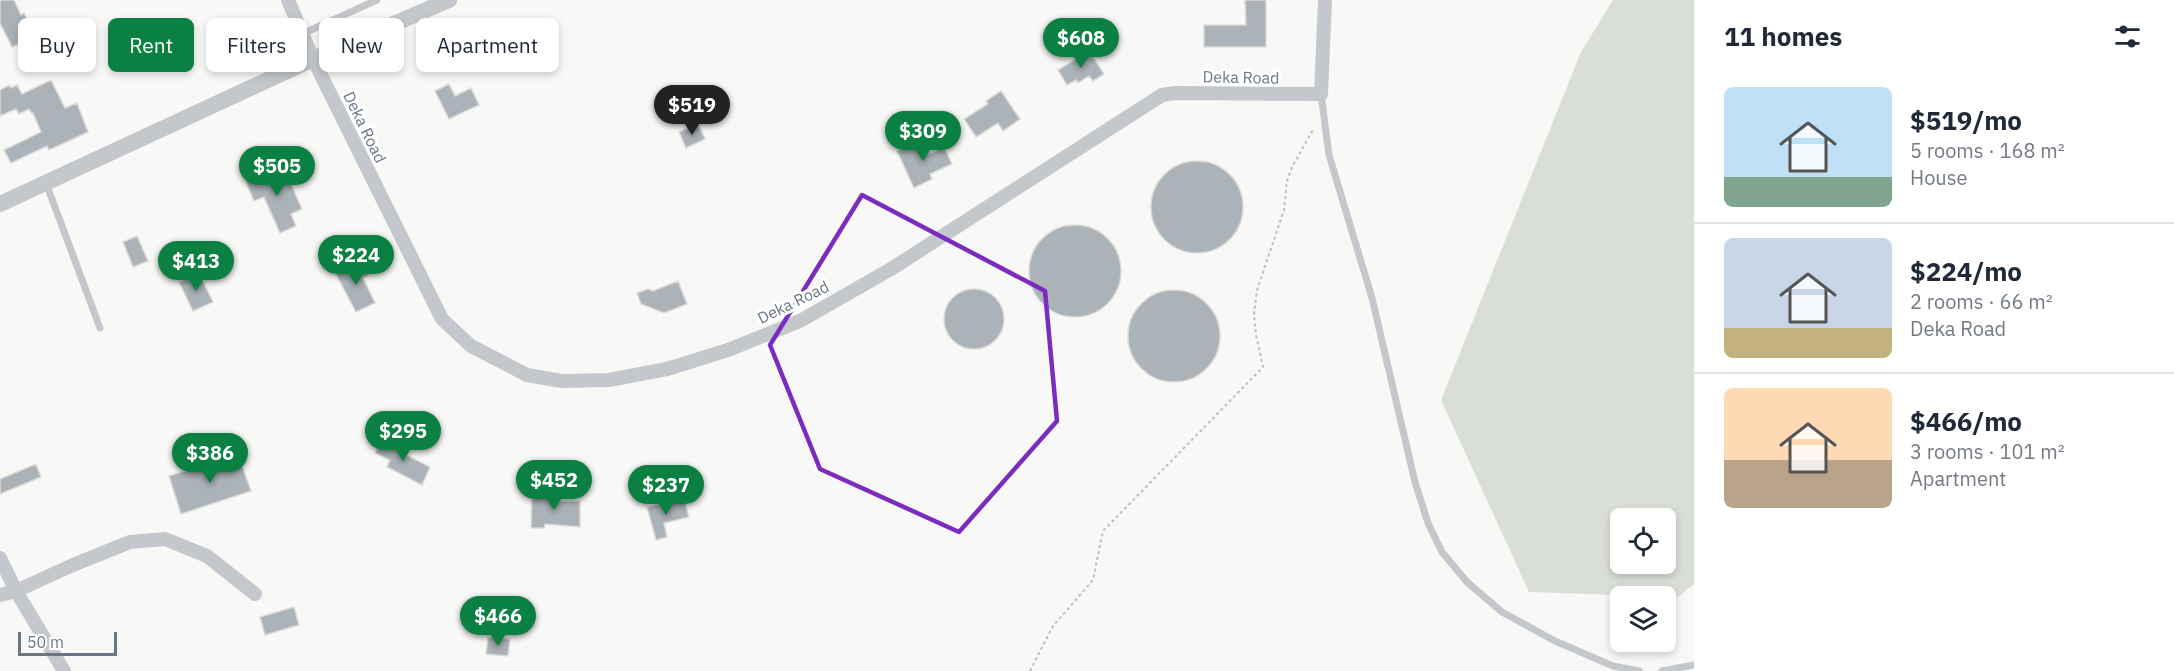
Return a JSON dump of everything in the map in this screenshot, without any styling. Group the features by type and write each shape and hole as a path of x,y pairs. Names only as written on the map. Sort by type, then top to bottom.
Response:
{"street":[{"name":"Deka Road","path":"288,0 295,18"},
{"path":"0,204 313,59 449,0"},
{"path":"1321,94 1325,0"},
{"name":"Deka Road","path":"307,45 442,319 471,346 502,363 527,375 562,381 609,380 667,369 728,350 800,321 891,269 1162,95 1175,93 1321,94"},
{"path":"0,595 16,591 73,564 130,542 165,539 207,556 255,594"},
{"path":"0,558 16,591 64,671"}],"lane":[{"path":"307,32 377,0"},
{"path":"1321,94 1329,155 1372,298 1415,482 1428,523 1442,552 1467,582 1502,612 1564,646 1612,666 1639,671"},
{"path":"46,183 100,328"},
{"path":"1662,671 1694,665"}],"path":[{"path":"1030,671 1053,626 1093,580 1103,531 1263,367 1254,314 1257,290 1284,210 1287,181 1292,167 1306,140 1323,116"}],"highlighted area":[{"path":"862,195 1045,291 1057,421 959,532 820,469 770,345"}],"shaded area":[{"path":"1613,0 1694,0 1694,584 1678,597 1676,597 1676,586 1610,586 1610,595 1529,592 1441,400 1581,52"}],"building":[{"path":"0,0 14,0 21,15 24,13 26,18 18,18 18,45 12,47 0,23"},
{"path":"1245,0 1266,0 1266,47 1204,47 1204,25 1246,25"},
{"path":"1089,51 1104,74 1093,81 1089,76 1078,83 1076,80 1067,85 1058,70"},
{"path":"51,80 65,108 77,103 88,132 49,150 47,146 11,163 4,150 41,132 29,109 19,114 16,109 0,116 0,90 10,85 11,88 17,85 22,94"},
{"path":"449,84 455,96 471,88 479,105 449,119 435,91"},
{"path":"1001,91 1020,119 1003,131 998,123 976,137 964,119 988,104 986,101"},
{"path":"698,124 705,139 686,148 679,132"},
{"path":"922,139 929,154 944,147 952,164 930,174 932,179 914,188 897,151"},
{"path":"1197,161 1214,165 1229,175 1239,190 1243,207 1239,224 1229,239 1214,249 1197,253 1180,249 1165,239 1155,224 1151,207 1155,190 1165,175 1180,165"},
{"path":"283,166 302,209 291,214 296,226 280,233 264,197 254,201 246,182"},
{"path":"1075,225 1092,229 1107,239 1117,254 1121,271 1117,288 1107,303 1092,313 1075,317 1058,313 1043,303 1033,288 1029,271 1033,254 1043,239 1058,229"},
{"path":"137,236 148,261 133,267 123,242"},
{"path":"362,261 369,275 363,278 375,303 356,312 336,274"},
{"path":"199,273 213,302 193,311 179,282"},
{"path":"678,281 687,304 664,313 641,304 637,293 648,289 653,291"},
{"path":"968,289 980,289 991,294 999,302 1004,319 1002,331 991,344 980,349 968,349 957,344 949,336 944,325 944,313 949,302 957,294"},
{"path":"1174,290 1191,294 1206,304 1216,319 1220,336 1216,353 1206,368 1191,378 1174,382 1157,378 1142,368 1132,353 1128,336 1132,319 1142,304 1157,294"},
{"path":"382,438 408,451 406,455 430,467 422,485 387,467 390,460 375,453"},
{"path":"238,454 251,491 181,514 169,476"},
{"path":"36,464 41,477 0,494 0,479"},
{"path":"532,490 549,491 549,501 580,501 580,527 545,524 544,528 531,528"},
{"path":"684,498 689,517 664,523 667,537 656,540 647,507"},
{"path":"294,607 299,625 265,635 260,617"},
{"path":"488,637 510,639 508,656 486,654"}]}
